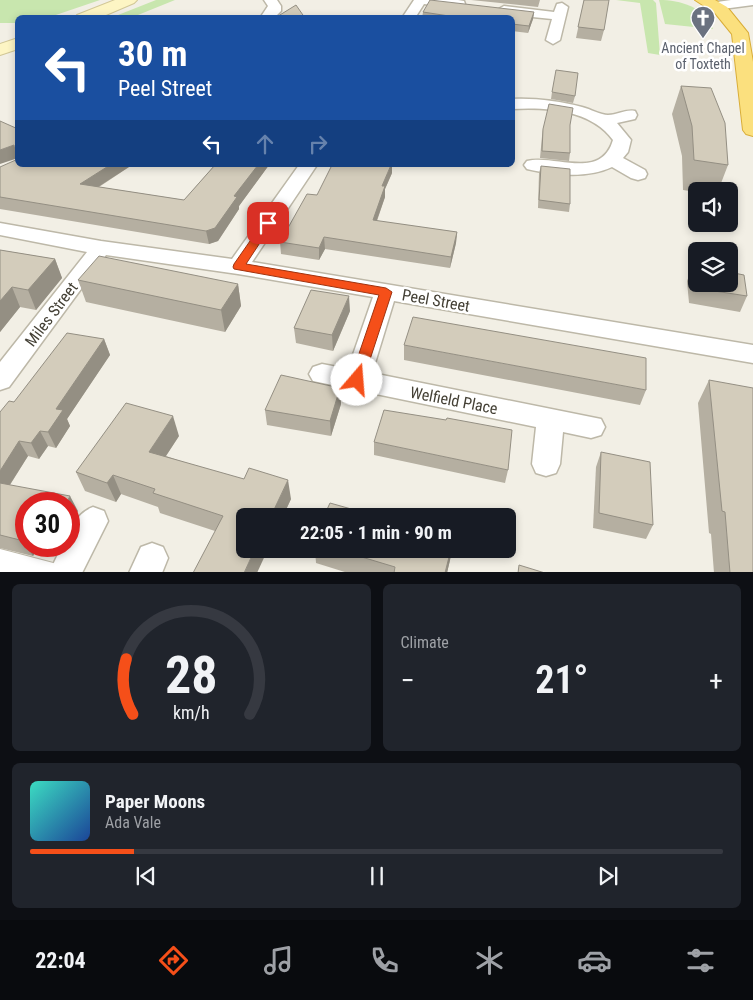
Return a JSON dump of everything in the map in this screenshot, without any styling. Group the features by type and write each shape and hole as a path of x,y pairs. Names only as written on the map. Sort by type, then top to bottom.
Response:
{"highway":[{"path":"733,1 749,21 749,75 753,127"},
{"path":"709,3 749,21"}],"main road":[{"path":"92,15 129,0"},
{"path":"0,50 15,44"}],"street":[{"path":"269,15 274,11 275,6 270,0"},
{"path":"410,15 421,0 470,6"},
{"path":"709,3 733,1"},
{"path":"490,8 561,11 553,40"},
{"path":"515,104 569,109 605,121 622,140 621,150 613,160 602,165 564,169 533,165"},
{"path":"605,121 629,115"},
{"path":"613,160 638,174"},
{"path":"238,267 307,167"},
{"name":"Peel Street","path":"0,229 101,248 238,267 753,354"},
{"name":"Miles Street","path":"0,380 101,248"},
{"path":"357,380 386,292"},
{"name":"Welfield Place","path":"322,374 590,427"},
{"path":"546,464 551,420"},
{"path":"65,572 93,521"},
{"path":"0,562 48,572"}],"green space":[{"path":"0,0 100,0 56,15 15,15 15,23 0,23"},
{"path":"156,0 175,0 138,15 118,15"},
{"path":"616,0 653,0 656,3 660,55 648,53 640,3"},
{"path":"659,0 675,1 691,6 704,15 713,29 665,24"}],"building":[{"path":"430,0 534,12 529,26 515,24 515,15 442,15 423,12"},
{"path":"584,0 609,0 604,30 578,27"},
{"path":"296,5 303,15 280,15"},
{"path":"556,70 578,73 575,96 552,92"},
{"path":"681,86 711,88 725,123 728,165 694,160 692,126"},
{"path":"549,104 573,108 570,125 570,153 542,151 543,129"},
{"path":"0,121 15,128 15,151 14,145 0,150"},
{"path":"15,160 15,167 107,167 80,184 184,200 213,167 256,167 234,196 237,197 215,228 206,231 0,197 0,167"},
{"path":"541,166 570,169 570,204 539,200"},
{"path":"331,167 390,167 382,186 385,186 373,220 457,232 451,257 324,237 319,248 280,242 307,194 317,195"},
{"path":"0,250 55,259 28,290 12,287 0,301"},
{"path":"99,256 238,284 221,310 78,280"},
{"path":"738,274 744,275 747,296 721,292 738,292"},
{"path":"311,290 349,296 332,335 294,328"},
{"path":"413,317 646,358 646,390 404,345"},
{"path":"67,333 104,339 56,409 63,410 48,432 40,431 31,443 19,441 0,471 0,412 9,401 14,402"},
{"path":"281,375 340,388 330,421 265,410"},
{"path":"709,380 753,388 753,572 730,572 725,512 722,511"},
{"path":"126,403 173,416 149,452 244,479 249,468 288,480 275,508 236,508 236,558 251,558 244,572 194,572 223,516 153,493 155,489 113,475 107,483 76,472"},
{"path":"384,410 446,420 447,418 512,430 508,470 374,442"},
{"path":"601,452 650,462 653,525 599,513"},
{"path":"0,483 48,492 15,492 15,539 0,535"},
{"path":"330,503 348,508 328,508"},
{"path":"365,558 449,558 445,572 394,572 395,567"},
{"path":"519,565 542,572 518,572"}],"place":[{"name":"Ancient Chapel of Toxteth","path":"703,39"}],"route":[{"path":"268,223 238,267 386,292 357,380"}]}
